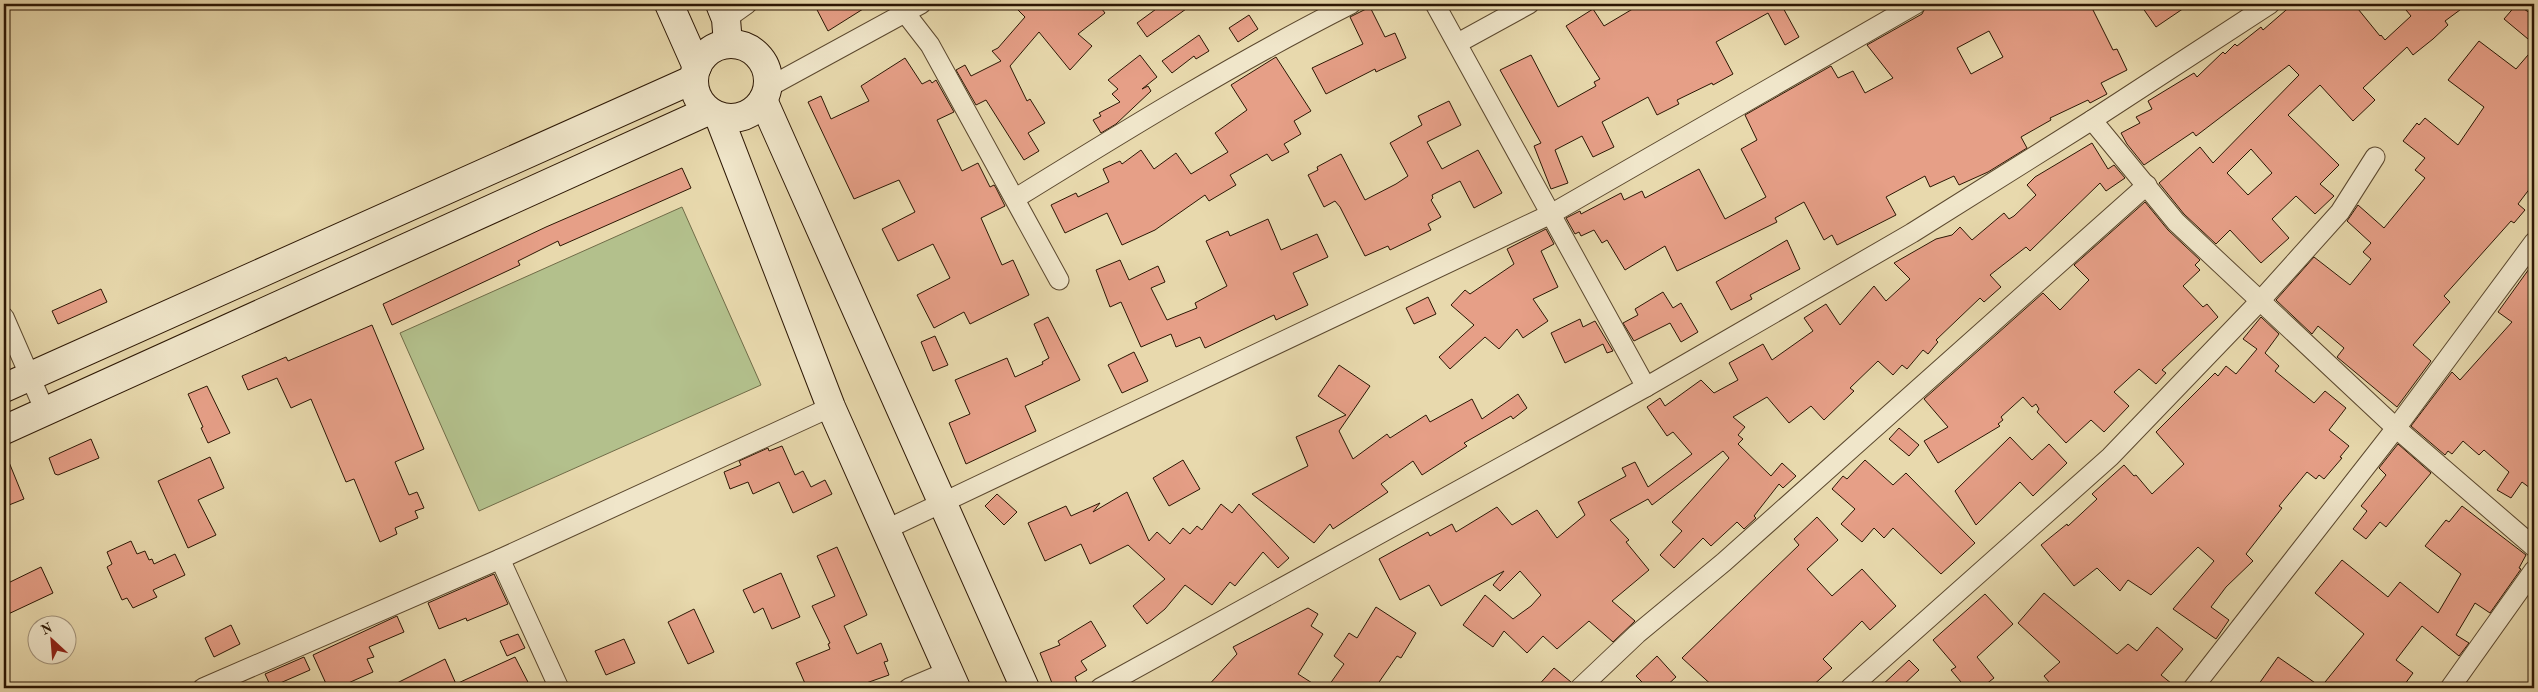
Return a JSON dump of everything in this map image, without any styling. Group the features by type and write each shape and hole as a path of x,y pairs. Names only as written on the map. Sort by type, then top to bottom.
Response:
{"main road":[{"path":"670,4 695,73 697,96 714,114 831,407 887,529 952,680"},
{"path":"4,388 695,73 731,18 750,49 765,66 765,94 1025,688"},
{"path":"4,430 714,114 731,118 744,116 755,110 765,94"}],"street":[{"path":"1016,198 1255,54 1351,4"},
{"path":"1434,4 1458,43 1646,386"},
{"path":"1458,43 1530,4"},
{"path":"887,529 1551,214 1916,4"},
{"path":"1100,688 1646,386 1912,233 2092,120 2270,4"},
{"path":"765,94 913,9 930,45 1016,198 1059,280"},
{"path":"2092,120 2176,222 2396,428 2534,547"},
{"path":"1850,688 2110,457 2260,301 2340,212 2375,157"},
{"path":"1580,688 1637,634 1724,562 2147,185"},
{"path":"2193,688 2396,428 2534,242"},
{"path":"4,317 45,411"},
{"path":"202,688 500,559 831,407"},
{"path":"500,559 559,688"},
{"path":"2450,688 2534,570"},
{"path":"909,688 952,680"}],"green space":[{"path":"682,207 761,385 479,511 400,333"}],"building":[{"path":"814,4 871,4 828,31"},
{"path":"1012,4 1098,4 1105,13 1078,34 1092,46 1070,70 1039,32 1010,66 1027,101 1030,99 1045,123 1028,133 1039,151 1024,160 986,100 976,105 956,70 965,65 971,76 1001,61 992,51 998,48 1025,17"},
{"path":"1163,4 1193,4 1147,37 1137,23"},
{"path":"1641,4 1785,4 1782,6 1799,37 1785,45 1768,13 1716,42 1733,74 1713,85 1712,83 1677,100 1679,104 1657,115 1648,97 1602,122 1614,147 1593,157 1582,136 1555,150 1568,183 1551,189 1534,146 1541,143 1500,70 1531,55 1558,107 1596,86 1594,82 1600,79 1566,26 1593,9 1604,26"},
{"path":"1927,4 2090,4 2113,50 2117,49 2127,70 2101,83 2107,94 2090,103 2088,100 2050,118 2051,120 2021,137 2027,148 1988,172 1959,185 1954,176 1930,187 1925,176 1886,197 1896,215 1837,245 1832,235 1824,240 1804,202 1775,218 1777,222 1677,271 1665,246 1625,270 1607,240 1602,243 1594,230 1581,236 1579,232 1575,234 1566,218 1580,211 1581,214 1621,193 1624,200 1642,191 1645,198 1699,169 1725,219 1766,197 1741,149 1757,140 1745,115 1831,66 1838,78 1853,71 1865,93 1893,78 1867,45 1922,14","holes":["1989,31 2003,57 1971,74 1957,48"]},
{"path":"2140,4 2190,4 2156,27"},
{"path":"2293,4 2354,4 2385,40 2411,16 2401,4 2468,4 2445,21 2448,25 2413,55 2407,47 2363,88 2375,100 2353,121 2320,85 2288,115 2339,165 2320,184 2334,196 2315,214 2296,196 2272,219 2289,238 2261,263 2230,230 2216,244 2184,214 2159,183 2200,147 2213,163 2299,75 2289,65 2196,136 2193,132 2144,165 2127,144 2121,133 2140,123 2136,117 2152,109 2148,101 2194,73 2197,77 2223,52 2225,54 2235,44 2237,46 2261,27 2263,30","holes":["2251,149 2272,173 2248,195 2227,173"]},
{"path":"2517,4 2534,16 2534,44 2504,19"},
{"path":"1370,7 1385,37 1395,33 1406,58 1376,72 1375,69 1326,94 1312,68 1363,44 1350,17"},
{"path":"1249,15 1258,29 1238,42 1229,28"},
{"path":"1199,35 1209,51 1196,59 1194,56 1172,73 1162,61"},
{"path":"2479,41 2516,69 2534,48 2534,183 2518,204 2525,210 2514,223 2511,221 2444,296 2450,302 2413,345 2431,361 2397,407 2337,357 2344,348 2318,326 2312,334 2276,300 2314,257 2350,285 2371,259 2363,252 2371,243 2347,221 2358,205 2384,228 2425,178 2415,170 2425,158 2403,141 2417,123 2419,125 2425,118 2458,145 2484,107 2448,80"},
{"path":"1140,55 1157,77 1142,89 1148,86 1151,91 1116,124 1101,133 1093,120 1101,116 1099,113 1120,102 1112,94 1118,89 1108,80"},
{"path":"1276,57 1311,111 1294,121 1301,134 1284,144 1289,152 1272,161 1267,154 1230,175 1236,185 1209,201 1205,195 1155,230 1122,245 1107,213 1065,233 1051,205 1076,193 1078,197 1109,182 1103,169 1120,161 1122,164 1141,150 1154,169 1176,153 1191,174 1228,152 1215,133 1247,110 1231,85"},
{"path":"905,58 922,84 930,80 932,83 936,80 954,112 937,120 962,171 978,163 990,187 994,185 996,188 1005,206 981,218 1002,265 1013,260 1029,295 970,324 964,312 934,328 917,295 950,278 933,244 898,261 882,229 915,212 899,180 854,199 808,102 821,96 831,119 869,101 861,86"},
{"path":"1449,101 1461,125 1427,142 1442,169 1478,150 1502,193 1474,208 1460,181 1432,195 1433,198 1431,200 1441,217 1428,224 1431,230 1390,250 1388,246 1365,256 1340,207 1335,201 1324,207 1308,175 1318,170 1317,167 1341,154 1365,200 1396,184 1408,176 1390,143 1422,125 1418,116"},
{"path":"2092,143 2108,169 2114,165 2125,178 2106,191 2100,183 2030,251 2026,247 1990,275 2001,287 1984,302 1980,298 1936,340 1938,342 1928,354 1923,350 1907,369 1902,365 1893,375 1878,361 1850,388 1854,391 1824,420 1811,406 1789,423 1767,397 1733,417 1745,427 1738,435 1743,439 1738,444 1771,476 1782,463 1796,476 1783,488 1779,484 1754,516 1756,518 1744,529 1737,522 1711,546 1703,538 1674,568 1660,555 1682,531 1672,522 1729,458 1723,451 1652,505 1648,499 1610,520 1629,540 1626,542 1649,570 1612,601 1635,621 1613,642 1589,621 1557,649 1543,636 1527,653 1504,631 1493,647 1463,625 1485,595 1513,619 1531,606 1541,595 1520,571 1500,591 1493,585 1504,571 1441,606 1429,585 1400,600 1379,559 1428,532 1430,536 1452,524 1456,532 1497,507 1512,525 1537,510 1557,538 1585,515 1578,502 1626,476 1622,468 1635,462 1648,487 1692,454 1673,432 1667,436 1647,407 1660,398 1665,406 1701,380 1714,393 1738,380 1729,363 1763,344 1772,360 1813,331 1804,318 1826,304 1840,325 1874,286 1886,301 1910,279 1894,263 1936,239 1952,235 1960,227 1972,240 2004,213 2009,219 2014,216 2036,195 2027,185 2035,177"},
{"path":"682,168 691,188 560,246 558,241 518,261 520,265 392,325 383,304 546,227"},
{"path":"2145,202 2168,230 2200,260 2195,265 2200,270 2183,286 2203,307 2207,304 2218,317 2162,370 2166,373 2156,384 2139,369 2114,392 2129,406 2104,432 2091,420 2066,443 2037,412 2039,409 2036,404 2032,407 2023,397 2001,417 2003,420 1998,424 2000,426 1938,463 1924,441 1948,427 1924,399 2043,293 2060,310 2089,280 2074,265"},
{"path":"1268,219 1281,250 1317,234 1328,257 1293,273 1308,305 1276,320 1274,315 1205,348 1200,337 1176,347 1171,334 1141,347 1121,302 1110,307 1096,270 1120,260 1129,280 1158,266 1165,282 1151,288 1167,320 1197,308 1195,303 1227,286 1206,241 1228,231 1230,236"},
{"path":"1546,229 1554,244 1541,251 1558,287 1533,299 1548,321 1523,338 1517,329 1499,349 1485,337 1450,369 1439,357 1474,325 1451,305 1465,290 1470,294 1514,264 1507,249"},
{"path":"1787,240 1800,269 1750,295 1752,299 1731,310 1716,282"},
{"path":"2534,262 2534,491 2522,482 2511,498 2497,490 2509,472 2484,450 2479,455 2463,441 2452,454 2448,451 2445,455 2411,426 2452,372 2460,380 2512,322 2498,312"},
{"path":"101,289 107,302 58,324 52,311"},
{"path":"1663,292 1673,308 1681,303 1698,332 1681,342 1670,323 1634,341 1623,323 1638,315 1635,309"},
{"path":"1428,297 1436,314 1414,324 1406,308"},
{"path":"1048,317 1080,380 1025,406 1036,431 966,464 949,423 970,414 955,380 1007,358 1015,377 1043,364 1042,362 1049,358 1034,324"},
{"path":"2261,317 2279,334 2265,353 2279,366 2275,371 2314,403 2325,391 2346,408 2329,430 2349,446 2340,457 2342,458 2324,479 2319,475 2316,479 2307,472 2279,506 2282,508 2246,554 2253,561 2226,587 2211,607 2229,620 2216,639 2173,609 2214,561 2198,547 2151,595 2128,580 2120,591 2097,568 2074,586 2041,545 2067,524 2068,526 2097,499 2092,494 2124,465 2134,476 2136,475 2152,494 2184,464 2156,432 2215,373 2218,376 2226,366 2236,374 2257,349 2243,339"},
{"path":"1580,319 1583,327 1595,321 1613,351 1607,353 1603,344 1565,363 1551,333"},
{"path":"372,325 424,449 395,462 409,495 417,492 424,508 415,511 418,518 395,528 397,534 380,542 354,479 346,482 311,399 291,408 277,378 248,390 242,376 286,357 288,361"},
{"path":"935,336 948,365 933,371 921,342"},
{"path":"1134,352 1148,381 1122,393 1108,365"},
{"path":"1339,365 1370,386 1339,431 1353,459 1387,434 1390,438 1426,415 1430,422 1472,399 1482,419 1518,394 1527,408 1513,419 1511,416 1464,443 1467,446 1422,475 1413,461 1381,484 1388,492 1333,529 1330,524 1314,543 1252,494 1308,466 1296,437 1346,415 1318,396"},
{"path":"207,386 230,433 208,443 188,394"},
{"path":"1899,428 1919,445 1909,456 1889,439"},
{"path":"2010,437 2032,460 2049,444 2067,463 2033,496 2020,482 1976,525 1955,491"},
{"path":"91,439 99,458 58,475 55,474 49,458"},
{"path":"2398,444 2431,473 2386,527 2380,522 2366,539 2353,529 2367,511 2361,506 2386,475 2379,468"},
{"path":"782,446 795,475 803,471 811,487 825,480 832,494 793,513 779,482 753,494 748,482 730,489 724,472 741,465 739,461 768,448 769,451"},
{"path":"4,450 24,499 4,507"},
{"path":"210,457 224,488 198,500 216,535 188,548 158,481"},
{"path":"1183,460 1200,489 1169,506 1153,478"},
{"path":"1865,460 1893,485 1906,473 1975,543 1941,574 1893,528 1884,538 1874,528 1862,542 1841,524 1855,509 1832,489 1843,476 1847,479"},
{"path":"1127,492 1149,541 1157,532 1170,544 1183,528 1190,534 1197,526 1202,530 1221,504 1232,513 1239,504 1289,558 1278,568 1263,552 1235,586 1230,582 1212,605 1185,585 1165,609 1147,624 1133,606 1165,579 1128,545 1090,564 1081,544 1045,561 1028,523 1066,506 1071,516 1100,503 1093,512"},
{"path":"997,494 1017,512 1004,525 985,506"},
{"path":"2462,506 2526,555 2519,568 2521,569 2490,613 2475,603 2456,635 2469,643 2459,656 2422,626 2396,660 2413,673 2402,688 2256,688 2278,657 2321,687 2364,634 2315,593 2342,560 2388,597 2400,582 2438,613 2461,574 2425,546 2446,520 2449,522"},
{"path":"1817,517 1838,540 1807,569 1832,596 1862,569 1896,606 1870,630 1862,621 1823,659 1832,668 1810,688 1715,688 1682,658 1799,545 1794,539"},
{"path":"131,541 137,554 145,551 149,560 152,559 154,564 175,554 185,575 153,590 157,597 133,608 127,598 122,600 107,567 112,564 107,552"},
{"path":"837,547 867,615 844,626 857,654 881,643 888,661 884,662 889,675 852,688 807,688 796,663 830,649 828,644 830,643 812,606 835,596 817,556"},
{"path":"41,567 53,593 4,616 4,585"},
{"path":"781,573 800,617 772,629 763,608 754,613 743,590"},
{"path":"494,574 508,604 467,621 466,618 439,629 428,603"},
{"path":"2044,593 2117,654 2128,644 2137,651 2157,627 2183,649 2161,675 2177,688 2054,688 2044,676 2060,662 2018,623"},
{"path":"1985,594 2013,624 1977,657 1994,678 1981,688 1966,688 1951,670 1956,667 1933,640"},
{"path":"1376,607 1416,633 1401,658 1397,656 1375,688 1327,688 1344,664 1334,656 1349,633 1357,638"},
{"path":"1308,608 1318,614 1311,626 1323,634 1298,674 1320,688 1206,688 1237,654 1233,647"},
{"path":"694,609 714,652 688,664 668,622"},
{"path":"397,616 404,632 369,647 374,657 367,659 373,672 337,688 328,688 313,655"},
{"path":"1091,621 1106,646 1081,661 1087,670 1075,677 1079,688 1054,688 1040,653 1060,645 1058,641"},
{"path":"231,625 240,644 214,657 205,638"},
{"path":"518,634 525,648 507,656 500,641"},
{"path":"624,639 635,663 606,675 595,651"},
{"path":"1657,656 1676,677 1664,688 1648,688 1636,676"},
{"path":"304,657 310,670 271,687 265,674"},
{"path":"515,657 531,688 387,688 445,659 456,684"},
{"path":"1909,660 1919,670 1900,688 1879,688"},
{"path":"1554,668 1571,682 1569,688 1536,688"}]}
